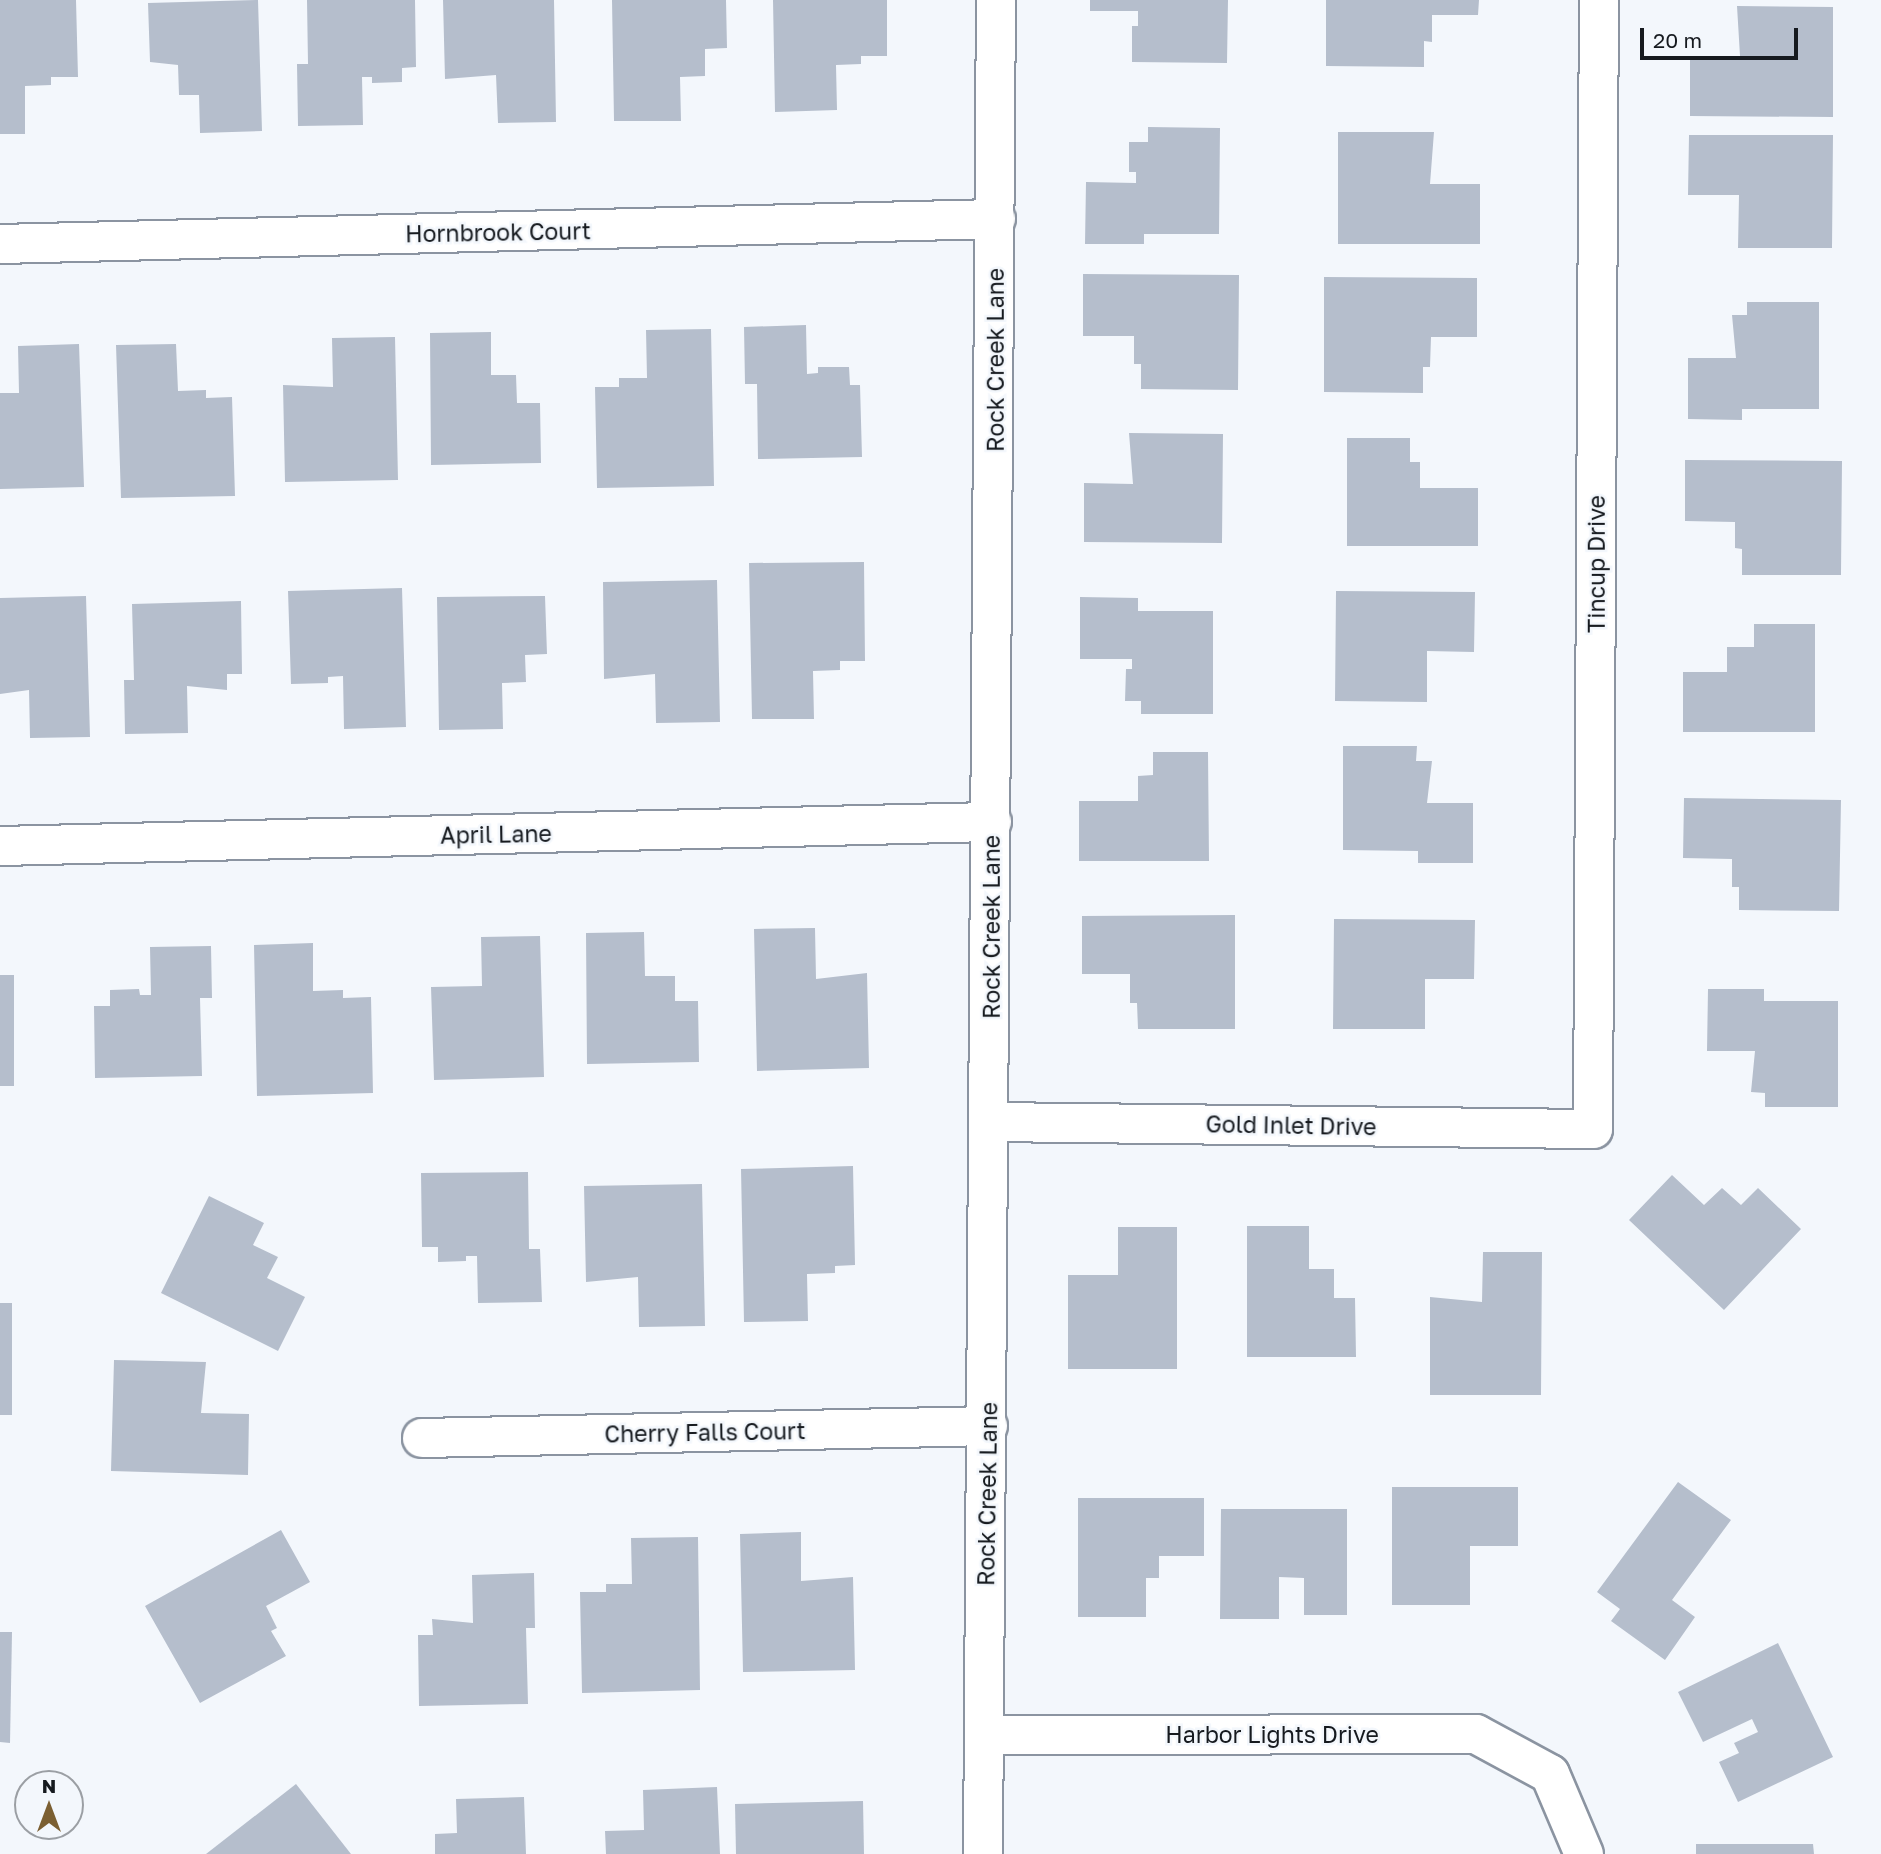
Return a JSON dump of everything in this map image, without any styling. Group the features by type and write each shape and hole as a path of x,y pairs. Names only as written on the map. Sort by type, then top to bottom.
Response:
{"street":[{"name":"Rock Creek Lane","path":"983,1854 996,0"},
{"name":"Tincup Drive","path":"1593,1129 1599,0"},
{"name":"Hornbrook Court","path":"0,244 996,219"},
{"name":"April Lane","path":"0,846 992,822"},
{"name":"Gold Inlet Drive","path":"990,1122 1593,1129"},
{"name":"Cherry Falls Court","path":"422,1438 988,1426"},
{"name":"Harbor Lights Drive","path":"984,1735 1476,1734 1550,1774 1584,1854"}],"building":[{"path":"0,0 76,0 78,77 51,77 51,85 25,86 25,134 0,134"},
{"path":"258,0 262,131 200,133 199,95 179,95 178,65 150,62 148,3"},
{"path":"307,0 415,0 416,67 402,68 402,82 372,83 372,77 362,77 363,125 298,126 297,64 308,64"},
{"path":"443,0 554,0 556,122 498,123 496,75 445,79"},
{"path":"612,0 726,0 727,48 705,49 705,76 680,77 681,121 614,121"},
{"path":"773,0 887,0 887,56 861,56 861,64 836,65 837,110 775,112"},
{"path":"1090,0 1228,0 1227,63 1132,62 1132,26 1138,26 1138,11 1090,11"},
{"path":"1326,0 1479,0 1478,15 1432,15 1432,42 1424,41 1424,67 1326,66"},
{"path":"1737,6 1833,7 1833,117 1690,116 1690,56 1740,56"},
{"path":"1148,127 1220,128 1219,234 1144,234 1144,244 1085,244 1086,182 1136,183 1136,172 1129,172 1129,142 1148,142"},
{"path":"1338,132 1434,132 1430,184 1480,184 1480,244 1338,244"},
{"path":"1689,135 1833,135 1832,248 1738,248 1739,195 1688,195"},
{"path":"1083,274 1239,275 1238,390 1141,389 1141,364 1134,364 1134,336 1083,336"},
{"path":"1324,277 1477,278 1477,337 1431,337 1430,367 1423,367 1423,393 1324,392"},
{"path":"1747,302 1819,302 1819,409 1742,409 1742,420 1688,419 1688,358 1736,358 1732,315 1747,315"},
{"path":"806,325 807,374 818,373 818,367 849,367 850,385 860,385 862,457 758,459 757,384 745,384 744,327"},
{"path":"711,329 714,486 597,488 595,387 619,387 619,378 647,378 646,330"},
{"path":"491,332 491,375 516,375 517,403 540,403 541,463 431,465 430,333"},
{"path":"395,337 398,480 285,482 283,385 333,387 332,338"},
{"path":"79,344 84,487 0,489 0,393 19,393 18,346"},
{"path":"176,344 178,391 206,390 206,398 232,397 235,496 121,498 116,345"},
{"path":"1129,433 1223,434 1222,543 1084,542 1084,483 1133,484"},
{"path":"1347,438 1410,438 1410,462 1420,462 1420,488 1478,488 1478,546 1347,546"},
{"path":"1685,460 1842,461 1841,575 1742,575 1742,549 1735,548 1735,522 1685,521"},
{"path":"864,562 865,661 840,661 840,670 813,671 814,719 752,719 749,563"},
{"path":"717,580 720,722 656,723 655,674 604,679 603,582"},
{"path":"402,588 406,727 344,729 343,676 328,677 328,683 291,684 288,591"},
{"path":"1336,591 1475,592 1474,652 1427,651 1427,702 1335,701"},
{"path":"86,596 90,737 30,738 29,690 0,694 0,598"},
{"path":"545,596 547,654 525,655 526,682 502,683 503,729 439,730 437,597"},
{"path":"1080,597 1138,598 1138,611 1213,611 1213,714 1141,714 1141,701 1125,701 1126,669 1132,669 1132,659 1080,659"},
{"path":"241,601 242,674 227,674 227,690 187,686 188,733 125,734 124,680 134,680 132,604"},
{"path":"1754,624 1815,624 1815,732 1683,732 1683,672 1727,672 1727,647 1754,647"},
{"path":"1343,746 1417,746 1416,761 1432,761 1427,803 1473,803 1473,863 1418,863 1418,851 1343,850"},
{"path":"1153,752 1208,752 1209,861 1079,861 1079,801 1138,801 1138,776 1153,775"},
{"path":"1684,798 1841,800 1839,911 1739,910 1739,887 1732,887 1732,859 1683,858"},
{"path":"1235,915 1235,1029 1138,1029 1137,1003 1130,1003 1130,974 1082,974 1082,916"},
{"path":"1334,919 1475,920 1474,979 1425,979 1425,1029 1333,1029"},
{"path":"815,928 816,979 867,973 869,1068 757,1071 754,929"},
{"path":"644,932 645,976 675,976 675,1001 698,1001 699,1062 587,1064 586,933"},
{"path":"540,936 544,1077 434,1080 431,987 482,986 481,937"},
{"path":"313,943 313,991 343,990 343,998 371,997 373,1093 257,1096 254,945"},
{"path":"211,946 212,998 200,998 202,1076 95,1078 94,1006 110,1006 110,990 139,989 140,995 151,995 150,947"},
{"path":"0,975 14,975 14,1086 0,1086"},
{"path":"1708,989 1764,989 1764,1001 1838,1001 1838,1107 1765,1107 1765,1093 1751,1092 1755,1051 1707,1051"},
{"path":"853,1166 855,1265 835,1266 835,1273 807,1274 808,1321 744,1322 741,1169"},
{"path":"528,1172 529,1249 540,1249 542,1302 478,1303 477,1256 466,1256 466,1261 438,1262 438,1247 422,1247 421,1173"},
{"path":"1672,1175 1704,1205 1722,1188 1741,1205 1758,1188 1801,1229 1724,1310 1629,1220"},
{"path":"702,1184 705,1326 639,1327 638,1277 586,1282 584,1186"},
{"path":"209,1196 264,1223 253,1245 278,1257 267,1278 305,1297 278,1351 161,1293"},
{"path":"1247,1226 1309,1226 1309,1269 1334,1269 1334,1298 1355,1298 1356,1357 1247,1357"},
{"path":"1118,1227 1177,1227 1177,1369 1068,1369 1068,1275 1118,1275"},
{"path":"1483,1252 1542,1252 1541,1395 1430,1395 1430,1297 1482,1302"},
{"path":"0,1303 12,1303 12,1415 0,1415"},
{"path":"114,1360 206,1362 201,1413 249,1414 248,1475 111,1471"},
{"path":"1678,1482 1731,1520 1672,1600 1695,1617 1665,1660 1611,1621 1620,1609 1597,1592"},
{"path":"1392,1487 1518,1487 1518,1546 1470,1546 1470,1605 1392,1605"},
{"path":"1078,1498 1204,1498 1204,1556 1159,1556 1159,1578 1146,1578 1146,1617 1078,1617"},
{"path":"1221,1509 1347,1509 1347,1615 1304,1615 1304,1578 1279,1577 1279,1619 1220,1619"},
{"path":"281,1530 310,1582 266,1606 277,1628 271,1631 286,1656 200,1703 145,1606"},
{"path":"801,1532 801,1581 853,1577 855,1670 743,1672 740,1534"},
{"path":"698,1537 700,1690 582,1693 580,1592 606,1592 606,1584 632,1584 631,1538"},
{"path":"534,1573 535,1628 526,1628 528,1704 419,1706 418,1635 433,1635 432,1619 473,1623 472,1575"},
{"path":"0,1632 12,1632 10,1743 0,1742"},
{"path":"1778,1643 1833,1757 1738,1802 1719,1762 1739,1753 1734,1743 1758,1732 1752,1719 1703,1742 1678,1692"},
{"path":"296,1784 351,1854 206,1854"},
{"path":"717,1787 720,1854 606,1854 605,1831 644,1830 643,1790"},
{"path":"524,1797 526,1854 435,1854 435,1834 457,1833 456,1799"},
{"path":"863,1801 864,1854 736,1854 735,1804"},
{"path":"1696,1844 1813,1844 1814,1854 1696,1854"}]}
